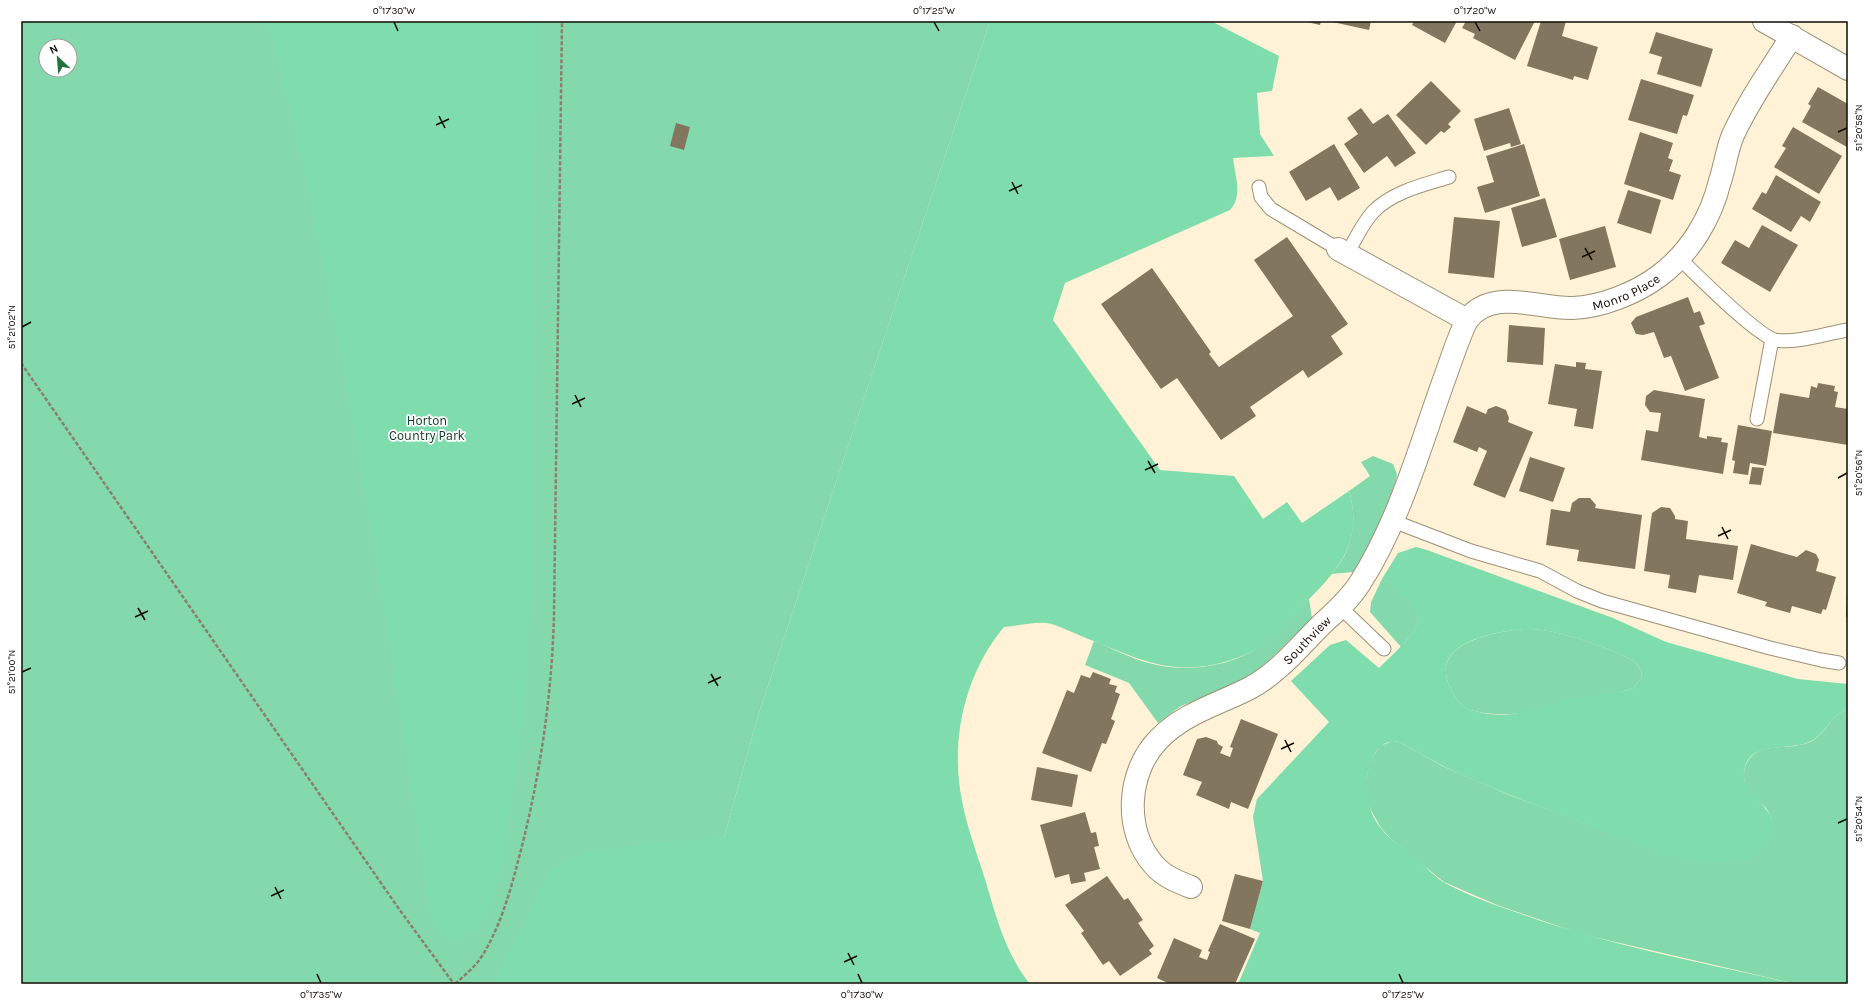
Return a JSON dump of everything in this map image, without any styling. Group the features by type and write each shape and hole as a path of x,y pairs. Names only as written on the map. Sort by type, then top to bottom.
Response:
{"street":[{"path":"1764,21 1848,69"},
{"name":"Monro Place","path":"1467,320 1478,309 1495,302 1572,308 1608,301 1650,282 1679,258 1695,238 1711,209 1718,192 1733,135 1791,36"},
{"path":"1342,251 1467,320"},
{"name":"Southview","path":"1192,887 1170,878 1155,867 1139,842 1134,820 1134,794 1140,766 1158,740 1176,724 1194,713 1250,688 1268,676 1340,607 1360,583 1393,521 1467,320"}],"lane":[{"path":"1259,187 1261,197 1271,209 1342,251 1372,213 1383,204 1413,189 1449,177"},
{"path":"1679,258 1754,326 1772,339 1795,340 1848,330"},
{"path":"1758,419 1772,339"},
{"path":"1393,521 1470,551 1540,571 1577,591 1602,601 1770,648 1814,659 1839,663"},
{"path":"1340,607 1384,649"}],"path":[{"path":"21,363 399,910 455,984 471,969 482,955 493,935 513,881 530,812 549,686 554,620 562,21"}],"green space":[{"name":"Horton Country Park","path":"21,21 990,21 758,716 724,837 634,984 21,984"},
{"path":"268,21 535,21 531,594 524,715 503,858 494,895 484,920 473,933 460,940 448,938 441,934 432,921 380,582 341,356 320,244"},
{"path":"990,21 1211,21 1279,56 1272,91 1257,93 1260,134 1274,156 1233,158 1237,192 1234,205 1230,210 1065,283 1053,320 1160,470 1234,476 1263,519 1287,502 1302,523 1349,491 1353,507 1352,534 1342,559 1326,582 1282,628 1268,640 1245,655 1208,666 1171,666 1138,659 1061,627 1046,623 1004,627 990,646 970,687 964,710 959,732 959,778 962,801 972,840 997,920 1014,960 1030,984 493,984 527,920 546,876 561,863 584,853 666,842 724,837 758,716"},
{"path":"1373,456 1393,464 1397,474 1396,480 1376,535 1353,572 1332,574 1345,555 1352,535 1353,513 1349,491 1370,476 1361,462"},
{"path":"1416,547 1427,550 1613,618 1666,642 1798,679 1848,684 1848,709 1836,716 1815,739 1795,746 1762,750 1751,756 1748,760 1744,773 1745,783 1768,812 1772,821 1772,830 1767,842 1761,850 1752,857 1744,860 1721,862 1694,860 1652,850 1481,783 1445,767 1399,742 1387,743 1377,750 1369,768 1367,779 1366,790 1371,811 1383,831 1436,877 1454,888 1502,907 1555,925 1623,945 1796,984 1238,984 1260,933 1250,929 1263,881 1253,817 1257,799 1329,722 1291,681 1330,645 1346,640 1379,668 1405,643 1413,632 1417,623 1416,613 1411,603 1400,592 1382,579 1398,553","holes":["1523,629 1542,630 1557,633 1592,643 1625,656 1638,666 1642,677 1633,688 1624,691 1579,697 1520,713 1499,715 1487,714 1466,708 1457,699 1450,687 1446,672 1448,660 1456,650 1481,637"]},
{"path":"1382,579 1407,597 1416,609 1418,616 1413,632 1401,647 1370,612 1371,602"},
{"path":"1309,599 1312,618 1256,673 1234,686 1181,706 1158,723 1129,683 1085,665 1094,641 1132,658 1158,665 1184,668 1210,666 1223,663 1247,654 1264,644"},
{"path":"1523,629 1542,630 1557,633 1603,647 1625,656 1637,664 1642,677 1633,688 1624,691 1529,712 1492,714 1466,708 1457,699 1450,687 1446,672 1448,660 1456,650 1482,637 1496,633"},
{"path":"1848,709 1848,984 1796,984 1581,934 1497,905 1444,882 1391,839 1381,828 1368,805 1366,796 1366,781 1369,765 1374,755 1380,746 1393,741 1399,742 1442,766 1512,796 1662,853 1772,830 1771,818 1768,811 1748,790 1744,779 1745,768 1750,758 1759,751 1765,749 1797,746 1816,739 1836,716"}],"building":[{"path":"1303,21 1321,21 1320,25"},
{"path":"1328,21 1371,21 1369,30"},
{"path":"1414,21 1457,21 1445,43 1412,25"},
{"path":"1466,21 1535,21 1515,60 1473,38 1475,34 1462,28"},
{"path":"1541,21 1566,21 1562,36 1598,47 1588,80 1574,76 1573,80 1527,66"},
{"path":"1656,32 1713,49 1701,87 1657,74 1662,57 1649,53"},
{"path":"1641,79 1694,95 1687,116 1683,115 1677,134 1628,120"},
{"path":"1431,81 1461,111 1448,124 1451,127 1444,133 1441,131 1426,145 1396,115"},
{"path":"1818,87 1848,104 1847,147 1802,122 1811,106 1808,104"},
{"path":"1361,108 1373,124 1388,114 1416,153 1395,167 1387,156 1364,173 1344,144 1358,134 1347,118"},
{"path":"1509,108 1521,144 1511,147 1510,143 1484,151 1474,119"},
{"path":"676,123 690,127 684,150 670,146"},
{"path":"1793,127 1842,156 1819,194 1774,167 1786,148 1782,146"},
{"path":"1640,132 1673,143 1668,158 1673,160 1669,171 1681,175 1673,200 1624,184"},
{"path":"1334,144 1360,188 1338,201 1330,187 1306,201 1289,172"},
{"path":"1524,144 1540,196 1485,213 1477,187 1494,182 1486,156"},
{"path":"1776,175 1821,202 1810,222 1801,216 1791,232 1752,209 1762,192 1766,194"},
{"path":"1628,190 1661,200 1651,234 1617,223"},
{"path":"1545,198 1557,237 1522,247 1511,208"},
{"path":"1454,217 1500,221 1494,278 1448,273"},
{"path":"1762,225 1798,245 1770,292 1721,263 1735,240 1749,248"},
{"path":"1605,226 1616,267 1570,280 1559,239"},
{"path":"1287,237 1348,324 1331,336 1343,354 1308,378 1303,370 1250,407 1256,416 1221,440 1177,378 1161,389 1101,304 1152,268 1211,352 1209,354 1219,367 1293,316 1254,260"},
{"path":"1688,297 1694,313 1700,311 1705,324 1699,326 1719,378 1685,391 1671,356 1664,358 1654,332 1643,335 1636,334 1631,323 1636,317"},
{"path":"1509,325 1545,328 1543,365 1507,362"},
{"path":"1576,362 1586,363 1585,369 1602,371 1593,429 1574,426 1577,409 1548,404 1555,364 1576,367"},
{"path":"1818,383 1835,386 1834,391 1838,392 1835,407 1848,409 1848,445 1773,433 1780,393 1809,398 1811,386 1817,388"},
{"path":"1654,390 1705,399 1699,437 1707,439 1707,436 1722,438 1721,442 1728,443 1723,474 1641,460 1646,430 1658,432 1661,413 1650,412 1645,405 1646,396"},
{"path":"1467,406 1486,414 1488,409 1496,406 1506,410 1509,418 1508,422 1533,432 1505,498 1473,485 1487,451 1479,447 1477,452 1453,442"},
{"path":"1738,425 1772,431 1766,466 1750,463 1748,475 1733,473 1735,461 1732,460"},
{"path":"1530,457 1565,468 1553,502 1519,491"},
{"path":"1752,467 1764,468 1761,485 1749,484"},
{"path":"1579,498 1590,498 1596,505 1595,508 1642,515 1635,569 1577,561 1579,550 1546,545 1551,509 1570,512 1572,503"},
{"path":"1661,507 1670,508 1675,516 1675,519 1688,521 1686,539 1738,546 1733,580 1699,575 1696,593 1668,588 1670,575 1644,571 1652,513"},
{"path":"1751,544 1797,557 1806,550 1816,554 1819,560 1816,571 1836,577 1826,610 1823,609 1821,614 1792,606 1790,613 1765,606 1767,602 1737,593"},
{"path":"1847,590 1848,617 1846,617"},
{"path":"1093,672 1111,679 1109,684 1117,686 1115,692 1120,694 1111,719 1115,721 1106,744 1102,743 1091,772 1042,753 1067,690 1074,693 1081,675 1090,678"},
{"path":"1241,719 1278,734 1248,809 1231,802 1229,809 1196,795 1202,782 1183,775 1197,739 1206,737 1217,741 1218,744 1223,747 1220,753 1230,757 1233,748 1230,747"},
{"path":"1037,767 1078,775 1072,807 1031,800"},
{"path":"1085,812 1091,833 1096,832 1099,846 1094,847 1100,869 1084,873 1086,881 1071,884 1069,874 1055,878 1040,825"},
{"path":"1235,874 1263,881 1250,929 1222,921"},
{"path":"1107,876 1124,900 1128,898 1143,920 1138,923 1154,946 1149,950 1152,954 1120,976 1109,961 1103,965 1081,933 1084,931 1065,905"},
{"path":"1220,924 1255,939 1235,984 1170,984 1157,978 1174,938 1202,950 1199,957 1207,960 1210,952 1208,951"}]}
